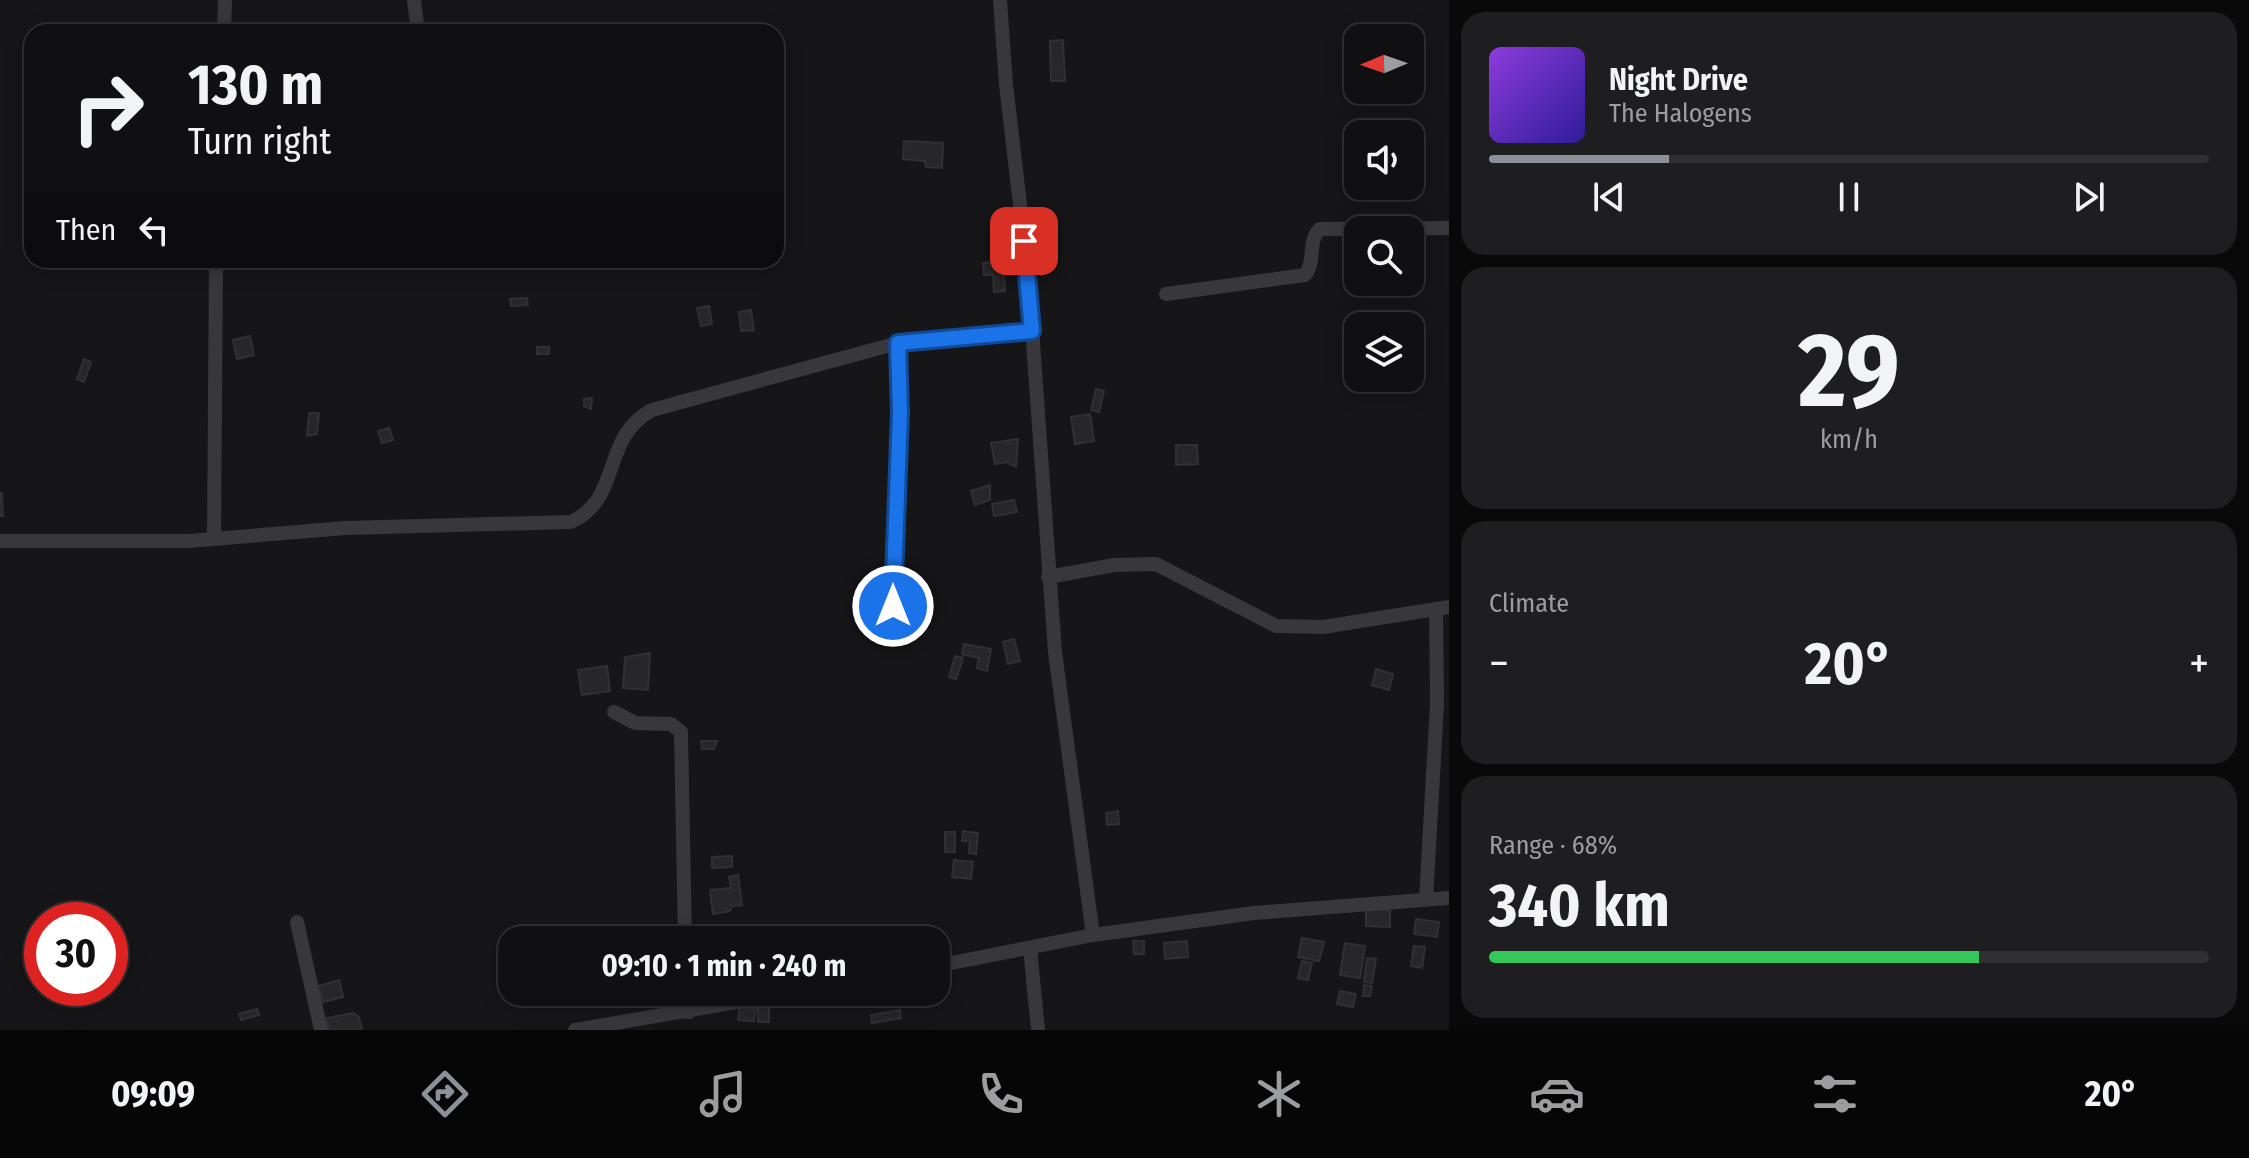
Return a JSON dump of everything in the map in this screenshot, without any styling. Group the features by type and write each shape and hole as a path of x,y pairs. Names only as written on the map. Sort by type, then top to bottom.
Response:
{"street":[{"path":"224,24 225,0"},
{"path":"414,0 417,24"},
{"path":"1000,0 1032,331 1048,577 1076,821 1093,935"},
{"path":"1166,294 1305,275 1311,266 1314,237 1320,229 1418,225 1449,228"},
{"path":"214,539 216,268"},
{"path":"0,541 214,539 345,528 571,522 588,514 602,498 622,436 635,419 684,400 898,343 1032,331"},
{"path":"893,606 900,413 898,343"},
{"path":"1048,577 1114,565 1156,564 1276,626 1323,627 1442,608 1426,900"},
{"path":"614,712 635,723 671,724 681,732 685,926"},
{"path":"950,963 1093,935 1254,913 1449,898"},
{"path":"297,922 321,1030"},
{"path":"1030,948 1038,1030"},
{"path":"689,1006 689,1012"},
{"path":"575,1030 721,1006"}],"building":[{"path":"1063,40 1065,81 1051,81 1050,41"},
{"path":"904,141 943,143 942,168 926,167 925,161 903,159"},
{"path":"1010,261 1010,274 1004,275 1005,291 994,292 993,275 984,275 983,263"},
{"path":"527,298 528,305 511,306 510,299"},
{"path":"709,306 712,324 701,326 697,308"},
{"path":"751,310 754,330 741,331 739,312"},
{"path":"250,336 254,355 237,359 233,340"},
{"path":"537,347 549,347 549,354 537,354"},
{"path":"84,359 91,362 84,382 77,379"},
{"path":"1096,389 1104,391 1099,412 1091,410"},
{"path":"592,398 591,409 584,406 584,399"},
{"path":"309,413 319,413 317,434 307,436"},
{"path":"1090,414 1094,441 1075,444 1071,417"},
{"path":"389,428 393,440 382,443 378,431"},
{"path":"1018,439 1016,467 1006,462 995,464 991,443"},
{"path":"1176,445 1197,445 1198,464 1176,465"},
{"path":"990,485 990,500 975,505 971,491"},
{"path":"2,493 3,516 0,516"},
{"path":"1014,500 1017,512 994,516 992,504"},
{"path":"1014,639 1020,661 1008,664 1003,642"},
{"path":"964,644 991,649 987,671 977,668 979,658 962,654"},
{"path":"650,653 648,690 623,688 625,657"},
{"path":"955,656 963,658 956,679 949,677"},
{"path":"607,666 610,691 582,695 578,670"},
{"path":"1376,669 1393,674 1389,690 1372,685"},
{"path":"701,741 717,741 714,749 702,749"},
{"path":"1118,811 1119,824 1107,825 1106,813"},
{"path":"963,831 978,833 976,854 969,853 970,841 962,841"},
{"path":"945,832 955,832 955,852 945,852"},
{"path":"732,856 732,867 712,868 712,857"},
{"path":"954,860 973,862 971,879 952,877"},
{"path":"738,875 742,905 713,914 710,890 731,888 729,877"},
{"path":"1366,909 1390,910 1390,927 1366,926"},
{"path":"1416,919 1439,922 1437,937 1414,934"},
{"path":"1302,938 1324,942 1319,961 1298,957"},
{"path":"1133,941 1144,941 1144,954 1134,954"},
{"path":"1187,941 1188,957 1165,959 1164,943"},
{"path":"1345,943 1365,946 1360,978 1340,975"},
{"path":"1414,946 1425,947 1422,968 1411,966"},
{"path":"1367,958 1376,959 1372,983 1364,982"},
{"path":"1302,961 1312,963 1308,980 1298,978"},
{"path":"339,980 343,997 323,1002 319,986"},
{"path":"1364,985 1372,986 1370,996 1363,996"},
{"path":"1340,991 1356,994 1353,1007 1337,1004"},
{"path":"758,1006 769,1006 769,1022 758,1022"},
{"path":"740,1007 756,1009 754,1021 738,1020"},
{"path":"257,1009 259,1015 241,1020 239,1014"},
{"path":"900,1010 901,1018 872,1023 871,1015"},
{"path":"353,1013 359,1017 362,1030 329,1030 327,1018"}],"route":[{"path":"893,606 900,413 898,343 1032,331 1024,241"}]}
